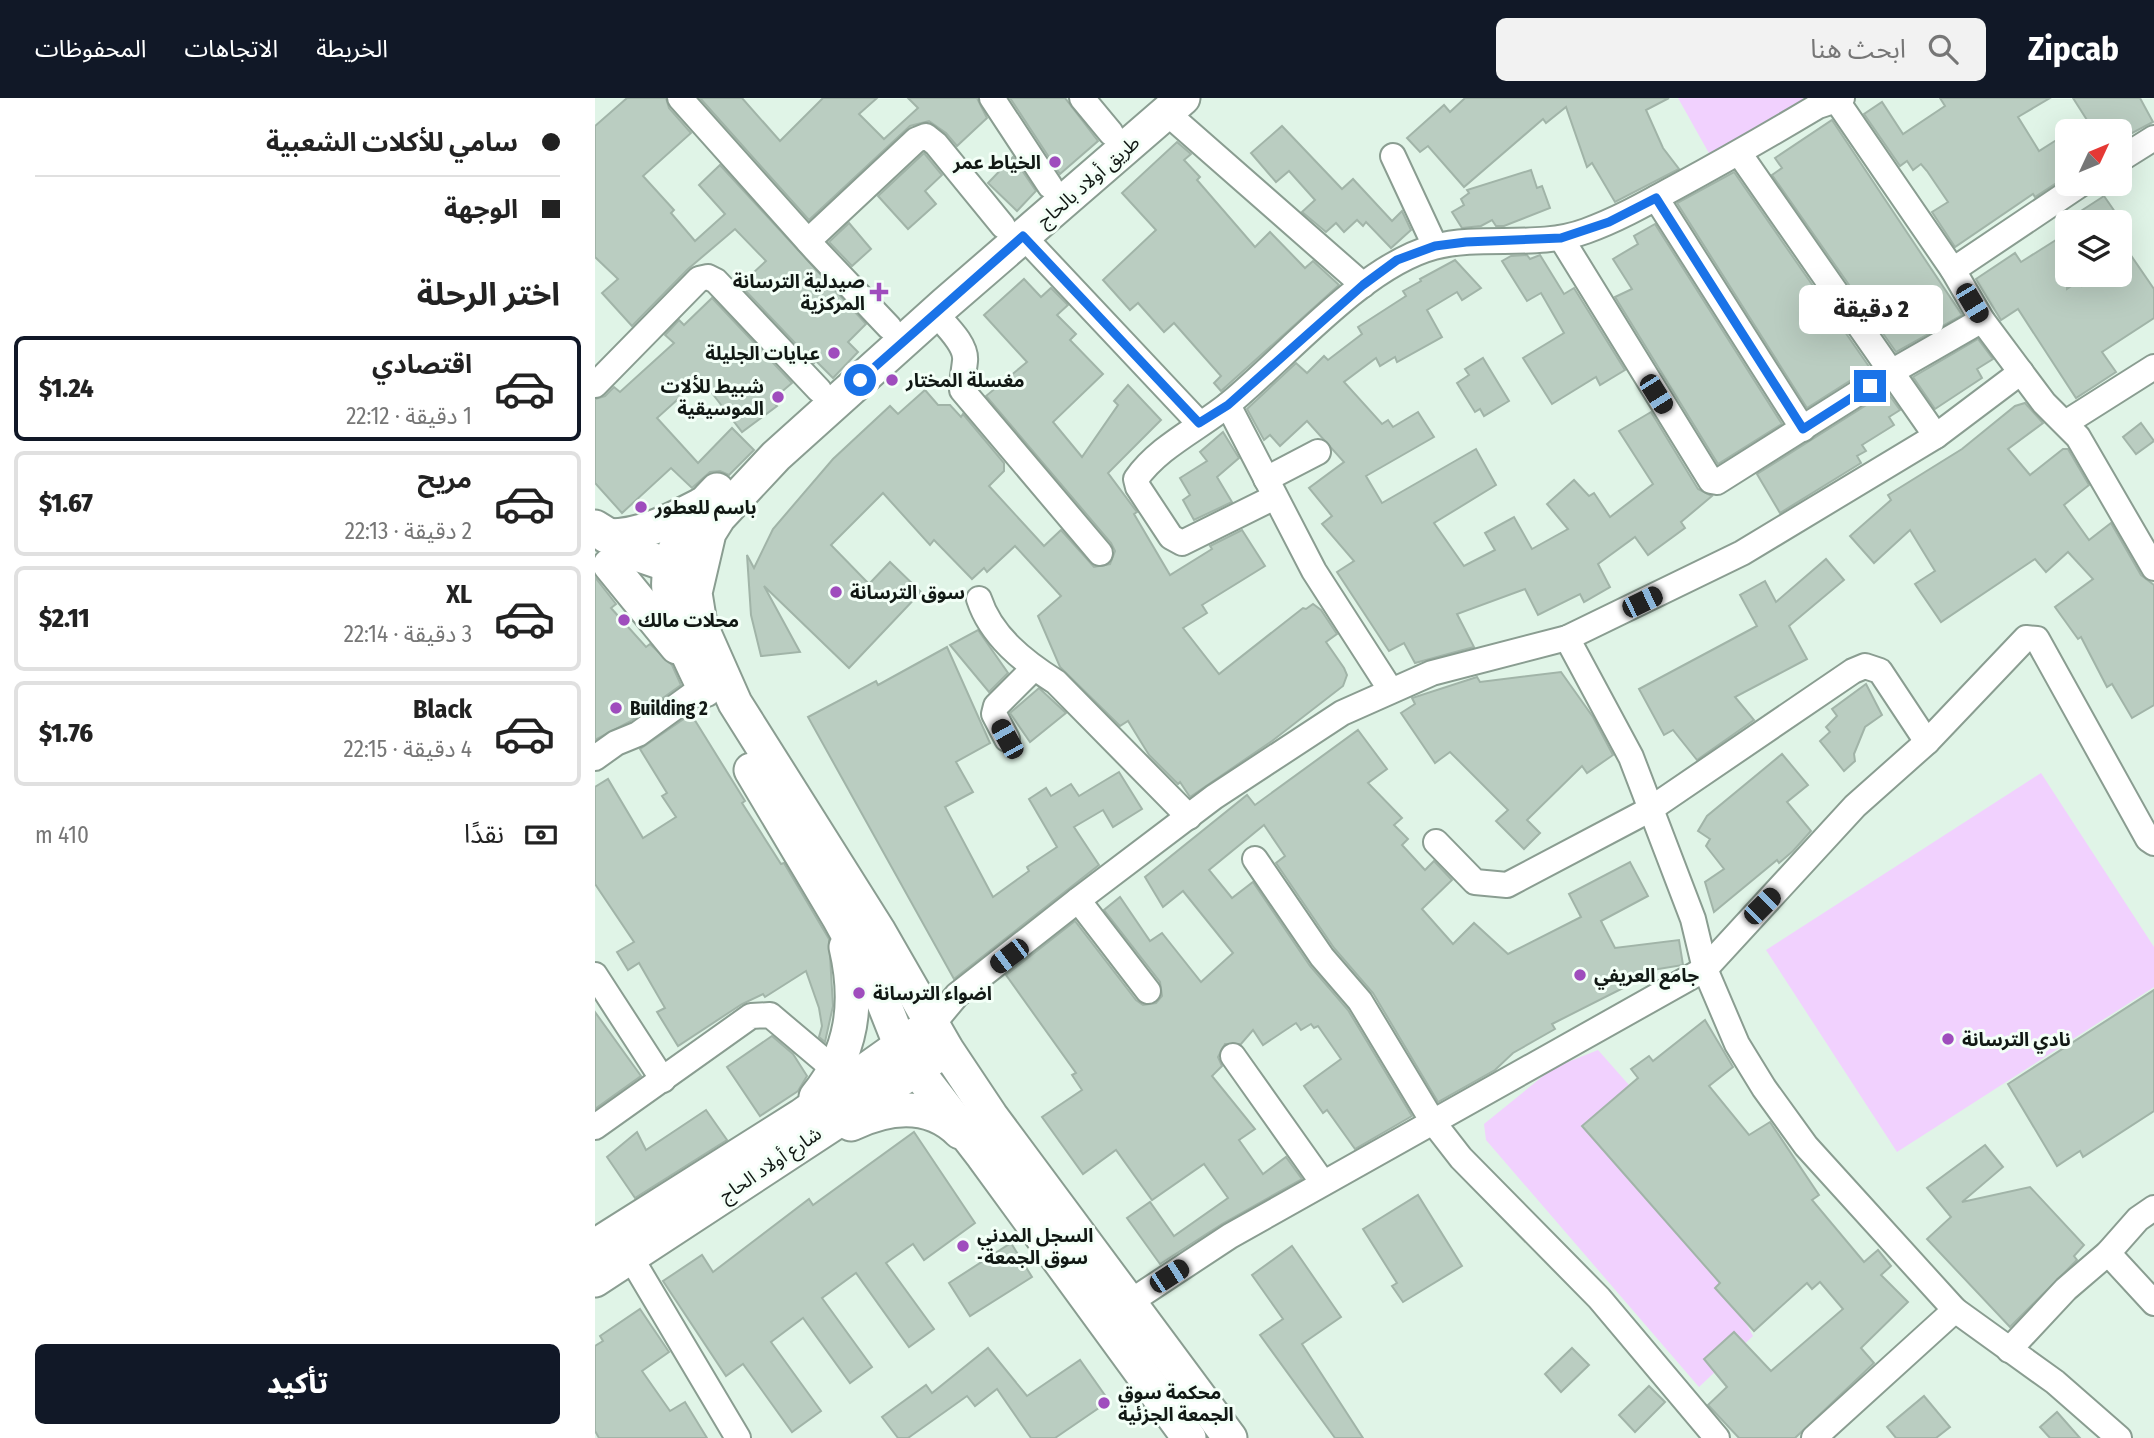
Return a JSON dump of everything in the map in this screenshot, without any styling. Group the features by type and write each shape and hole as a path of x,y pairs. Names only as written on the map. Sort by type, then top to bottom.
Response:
{"main road":[{"name":"طريق أولاد بالحاج","path":"806,411 935,313 1013,231 1050,186 1111,133 1166,103"},
{"name":"طريق أولاد بالحاج","path":"806,411 890,327 1013,231 1166,103"},
{"path":"806,411 703,504 675,545 683,581 700,624 735,704 878,930 939,1037 991,1116 1230,1438"},
{"path":"806,411 719,517 683,581 677,634 698,677 879,991 907,1056 1189,1438"},
{"path":"601,544 673,520 703,504"},
{"path":"601,544 683,581"},
{"path":"601,544 698,677"},
{"path":"839,918 851,969 854,1003 849,1034 806,1126 838,1130 883,1111 908,1109 926,1112 954,1127 983,1156"},
{"name":"شارع أولاد الحاج","path":"595,1280 631,1258 806,1126 939,1037"},
{"name":"شارع أولاد الحاج","path":"595,1246 806,1126"}],"street":[{"path":"680,98 808,241 890,327"},
{"path":"992,98 1050,186"},
{"path":"1082,98 1111,133"},
{"path":"1318,452 1271,488 1186,542 1174,541 1137,487 1136,479 1199,423 1228,405 1363,285 1397,260 1435,246 1561,238 1609,222 1739,153 1827,101 1953,271 1982,320 2044,403 2067,422 2078,437 2154,568"},
{"path":"1166,103 1363,285"},
{"path":"808,241 916,140 926,136 1013,231 1199,423"},
{"path":"2132,152 2154,138"},
{"path":"1739,153 1936,436"},
{"path":"1393,156 1435,246"},
{"path":"1953,271 2063,196"},
{"path":"1656,198 1803,429"},
{"path":"1561,238 1711,481 1723,480 1893,371 1982,320"},
{"path":"595,386 699,279 708,277 716,281 806,411"},
{"path":"935,313 962,346 966,359 961,375 962,390 1100,552"},
{"path":"2067,422 2154,367"},
{"path":"939,1037 957,995 1189,817 1342,713 1390,689 1431,673 1567,638 1742,553 1936,436 2021,372"},
{"path":"1228,405 1320,581 1390,689"},
{"path":"979,599 993,629 1034,668 1056,682 1189,817"},
{"path":"1130,1302 1230,1236 1705,969 1855,806 1927,742 2019,642 2034,637 2148,839 2154,844"},
{"path":"1567,638 1631,757 1649,810 1693,919 1705,969 1737,1044 1764,1088 1806,1146 1955,1310 2064,1390 2119,1438"},
{"path":"1436,842 1475,882 1507,885 1649,810 1853,671 1865,666 1879,671 1927,742"},
{"path":"1007,739 994,714 996,706 1034,668"},
{"path":"595,758 616,743 638,734 698,677"},
{"path":"1255,859 1322,957 1360,1001 1433,1122 1461,1157 1599,1298 1717,1438"},
{"path":"1078,900 1148,991"},
{"path":"595,975 663,1080"},
{"path":"595,1127 751,1016 760,1013 770,1015 834,1069"},
{"path":"1233,1056 1323,1183"},
{"path":"2009,1350 2066,1289 2108,1253 2138,1219 2154,1208"},
{"path":"2108,1253 2154,1303"},
{"path":"631,1258 738,1438"},
{"path":"1814,1438 1955,1310"}],"shaded area":[{"path":"1678,98 1803,98 1809,104 1710,155"},
{"path":"2041,773 2154,947 2154,987 1897,1152 1766,950"},
{"path":"1598,1050 1629,1085 1582,1126 1714,1276 1735,1302 1753,1336 1699,1387 1486,1140 1484,1124 1553,1068"}],"building":[{"path":"627,98 666,98 669,108 691,133 643,176 674,210 671,213 695,241 725,214 699,185 720,165 866,324 848,342 858,352 833,378 816,361 814,363 740,285 766,261 735,229 688,269 632,326 602,293 618,279 595,257 595,126"},
{"path":"700,98 742,98 780,141 823,98 877,98 859,114 884,139 918,108 908,98 977,98 987,118 957,146 946,133 929,121 910,126 809,220"},
{"name":"الخياط عمر","path":"1010,98 1065,98 1098,141 1060,174"},
{"path":"1465,98 1669,98 1646,110 1663,148 1679,169 1615,202 1592,163 1587,167 1566,107 1546,123 1543,119 1464,187 1428,146 1420,152 1407,138 1444,105 1450,112"},
{"path":"1940,98 2050,98 2018,117 2039,151 2055,141 2055,184 2035,197 2033,194 1955,247 1932,212 1948,202 1927,171 1921,164 1913,170 1907,161 1900,166 1864,114 1882,102 1903,134 1945,106"},
{"path":"2073,98 2140,98 2153,122 2132,133 2132,119 2086,119"},
{"path":"1832,120 1962,315 1896,352 1772,175 1782,168 1775,158"},
{"path":"1282,126 1342,189 1353,179 1392,221 1402,211 1411,230 1391,248 1366,222 1363,226 1357,220 1344,232 1336,223 1326,232 1302,212 1315,200 1289,171 1276,182 1251,153"},
{"path":"1177,142 1191,154 1184,160 1200,177 1197,180 1255,247 1270,232 1305,268 1313,261 1339,285 1221,391 1214,383 1221,376 1174,323 1164,332 1138,303 1130,310 1103,280 1156,230 1122,193"},
{"path":"924,153 942,175 925,191 936,204 908,229 878,196"},
{"path":"1013,157 1036,191 1017,211 988,183"},
{"path":"1531,170 1537,188 1542,186 1550,208 1504,226 1496,226 1492,220 1481,226 1462,228 1452,212 1464,205 1461,199 1469,193 1467,190"},
{"path":"1734,172 1870,368 1807,408 1677,203"},
{"path":"2104,196 2114,210 2082,210"},
{"path":"849,223 871,249 852,266 829,242"},
{"path":"1655,224 1782,424 1718,464 1615,297 1632,289 1613,259 1638,244 1634,236"},
{"path":"2055,241 2055,287 2132,287 2132,257 2154,289 2154,318 2102,352 2116,372 2076,398 2018,309 2001,320 1976,279 2015,253 2021,262"},
{"path":"1527,255 1530,259 1540,255 1564,294 1574,288 1625,370 1600,385 1596,377 1552,404 1523,358 1564,333 1541,293 1527,301 1502,261 1511,256"},
{"path":"1455,260 1481,288 1462,300 1457,292 1427,310 1442,337 1397,362 1395,357 1380,366 1376,358 1344,382 1382,424 1388,420 1393,427 1418,412 1434,437 1366,476 1382,503 1476,449 1496,485 1434,523 1464,566 1495,550 1485,533 1514,517 1532,549 1568,529 1547,504 1574,480 1589,496 1594,493 1610,517 1653,484 1619,431 1651,412 1698,489 1712,496 1681,522 1685,528 1648,555 1635,537 1598,564 1610,587 1584,602 1580,594 1538,615 1525,589 1457,614 1474,647 1415,663 1404,643 1389,651 1337,572 1354,561 1322,524 1332,516 1309,488 1344,462 1307,421 1280,446 1270,435 1264,440 1247,409 1296,363 1307,373 1324,356 1328,360 1362,334 1358,327 1406,296 1403,291"},
{"path":"1024,279 1041,297 1051,288 1068,305 1057,315 1076,334 1070,340 1103,374 1053,422 1082,457 1118,405 1114,401 1128,385 1161,420 1108,473 1137,512 1134,514 1170,575 1212,549 1210,546 1242,530 1265,566 1202,605 1207,613 1183,628 1219,674 1303,608 1313,604 1321,610 1337,634 1326,642 1347,675 1343,686 1272,741 1190,797 1180,782 1178,784 1149,755 1128,721 1120,726 1060,667 1038,616 1061,596 1015,546 987,572 984,568 972,579 934,540 930,545 883,493 831,545 869,584 890,562 921,592 849,668 764,586 800,652 761,656 751,615 747,555 754,568 773,529 833,459 890,406 898,414 925,390 938,405 950,405 961,417 963,414 1004,463 1004,471 989,486 1044,546 1061,530 1094,567 1110,564 1115,551 1111,543 986,396 1027,362 984,315"},
{"path":"712,298 792,383 772,400 777,406 742,432 705,384 702,387 697,382 657,418 698,463 732,428 754,450 729,475 720,471 710,472 692,488 671,468 622,513 595,483 595,399 605,396 614,387 620,392 674,343 665,335 679,320 684,325"},
{"path":"1978,339 1993,359 1977,369 1982,378 1935,409 1913,377"},
{"path":"1483,358 1509,401 1484,416 1480,409 1475,412 1457,383 1469,375 1465,369"},
{"path":"1887,392 1900,410 1889,417 1894,425 1862,445 1866,451 1857,456 1861,463 1780,513 1757,474"},
{"path":"2025,403 2043,423 2008,449 2030,475 2063,449 2068,449 2089,485 2064,505 2089,540 2111,523 2141,575 2154,585 2154,705 2132,718 2112,684 2107,687 2081,637 2078,639 2055,607 2093,579 2068,552 2046,572 2035,559 1941,622 1915,584 1935,571 1910,530 1874,563 1850,536 1891,500 1888,495 1962,449 2015,406"},
{"path":"2141,423 2154,441 2136,454 2123,437"},
{"path":"1223,432 1239,458 1217,477 1232,502 1194,520 1183,500 1190,495 1180,478 1207,461 1200,452"},
{"path":"1826,559 1844,580 1789,626 1807,659 1735,697 1754,720 1697,760 1673,730 1664,735 1639,689 1757,626 1740,595 1765,581 1776,602"},
{"path":"595,577 616,604 611,608 646,647 650,644 672,665 681,685 631,721 595,740"},
{"path":"978,630 1008,673 989,692 950,645"},
{"path":"947,647 990,743 956,762 973,792 945,807 993,897 1029,871 1027,867 1057,847 1029,799 1046,788 1051,796 1071,784 1079,796 1119,772 1142,809 1113,827 1103,810 1074,827 1099,865 954,979 808,717 876,681 878,685"},
{"path":"1561,672 1593,717 1613,755 1587,773 1582,766 1527,820 1540,833 1524,849 1496,821 1508,810 1450,752 1435,763 1401,713 1415,704 1412,698 1477,677 1480,682"},
{"path":"1866,684 1882,715 1865,727 1854,754 1855,761 1844,771 1820,741 1830,732 1826,727 1837,716 1832,709"},
{"path":"1039,688 1066,713 1030,742 1010,713"},
{"path":"691,714 745,801 742,803 781,864 784,863 829,939 833,1006 825,1042 819,1037 822,1026 819,1008 806,971 765,997 763,994 742,1004 678,1046 657,1012 665,1008 639,963 628,970 617,952 634,942 595,884 595,787 608,779 643,838 676,817 662,796 667,793 640,749"},
{"path":"1358,730 1387,769 1368,783 1402,818 1394,825 1408,839 1402,845 1425,870 1434,861 1452,880 1422,909 1453,944 1474,923 1508,954 1581,917 1569,894 1630,862 1648,896 1601,921 1615,948 1679,940 1683,965 1628,974 1633,983 1552,1024 1555,1029 1513,1053 1495,1070 1438,1102 1373,993 1334,948 1276,863 1285,856 1264,825 1209,870 1232,898 1253,882 1310,966 1348,1010 1412,1116 1355,1149 1327,1110 1323,1113 1304,1086 1341,1059 1318,1026 1314,1028 1311,1024 1301,1030 1296,1023 1263,1045 1253,1030 1241,1044 1225,1044 1218,1057 1222,1066 1212,1076 1255,1129 1239,1140 1263,1174 1286,1157 1302,1179 1222,1224 1160,1264 1127,1218 1150,1202 1174,1236 1228,1198 1204,1164 1152,1200 1116,1150 1083,1174 1042,1117 1082,1090 1072,1075 1076,1073 1006,975 1075,921 1136,1000 1143,1005 1156,1003 1162,996 1160,982 1104,910 1120,897 1150,941 1162,933 1201,982 1233,953 1183,891 1163,907 1145,877 1247,795 1255,805"},
{"path":"1782,754 1808,785 1787,802 1811,831 1779,863 1777,860 1714,912 1705,882 1724,869 1706,846 1710,839 1698,831 1707,816"},
{"path":"2154,990 2154,1111 2083,1157 2080,1151 2057,1166 2008,1084"},
{"path":"595,1012 641,1076 595,1109"},
{"path":"1705,1020 1733,1067 1709,1086 1749,1135 1770,1122 1819,1195 1812,1200 1864,1262 1878,1250 1891,1266 1881,1275 1908,1302 1861,1348 1874,1363 1795,1438 1739,1438 1708,1405 1727,1387 1704,1359 1734,1332 1771,1371 1843,1309 1820,1282 1812,1289 1807,1283 1754,1331 1715,1288 1720,1283 1582,1126 1638,1078 1631,1069 1649,1056 1653,1061"},
{"path":"772,1036 793,1054 807,1076 798,1091 760,1116 727,1067"},
{"path":"706,1110 727,1140 635,1198 607,1157 637,1132 646,1150"},
{"path":"914,1132 975,1223 924,1260 913,1244 886,1263 934,1329 909,1347 856,1273 822,1298 872,1367 850,1383 803,1318 771,1342 821,1411 792,1432 743,1364 726,1376 663,1281 702,1255 713,1272 809,1199 813,1205"},
{"path":"1985,1145 2003,1167 1962,1202 2030,1187 2084,1245 2074,1256 2077,1260 2010,1327 1927,1239 1951,1217 1927,1188"},
{"path":"1418,1195 1462,1266 1403,1302 1392,1286 1397,1283 1363,1229"},
{"path":"1011,1243 1032,1277 970,1316 949,1283"},
{"path":"1292,1246 1341,1317 1302,1344 1363,1438 1335,1438 1260,1335 1283,1319 1252,1275"},
{"path":"640,1309 669,1352 642,1371 670,1411 685,1402 707,1438 599,1438 595,1431 595,1346 603,1341 600,1336"},
{"path":"988,1348 1027,1396 1080,1360 1109,1401 1055,1438 1031,1438 997,1389 975,1406 967,1396 908,1438 898,1438 882,1417 926,1385 932,1393"},
{"path":"1572,1348 1589,1365 1561,1392 1545,1374"},
{"path":"1649,1386 1665,1402 1635,1432 1619,1415"},
{"path":"1924,1396 1950,1427 1936,1438 1896,1438 1887,1427"},
{"path":"2057,1412 2080,1438 2050,1438 2040,1427"}],"place":[{"name":"الخياط عمر","path":"1055,162"},
{"name":"صيدلية الترسانة المركزية","path":"879,292"},
{"name":"عبايات الجليلة","path":"834,353"},
{"name":"مغسلة المختار","path":"892,380"},
{"name":"شبيط للألات الموسيقية","path":"778,397"},
{"name":"باسم للعطور","path":"641,507"},
{"name":"سوق الترسانة","path":"836,592"},
{"name":"محلات مالك","path":"624,620"},
{"name":"Building 2","path":"616,708"},
{"name":"جامع العريفي","path":"1580,975"},
{"name":"اضواء الترسانة","path":"859,993"},
{"name":"نادي الترسانة","path":"1948,1039"},
{"name":"السجل المدني -سوق الجمعة","path":"963,1246"},
{"name":"محكمة سوق الجمعة الجزئية","path":"1104,1403"}],"route":[{"path":"860,380 1023,236 1199,423 1228,405 1363,285 1397,260 1435,246 1561,238 1609,222 1656,198 1803,429 1870,386"}]}
